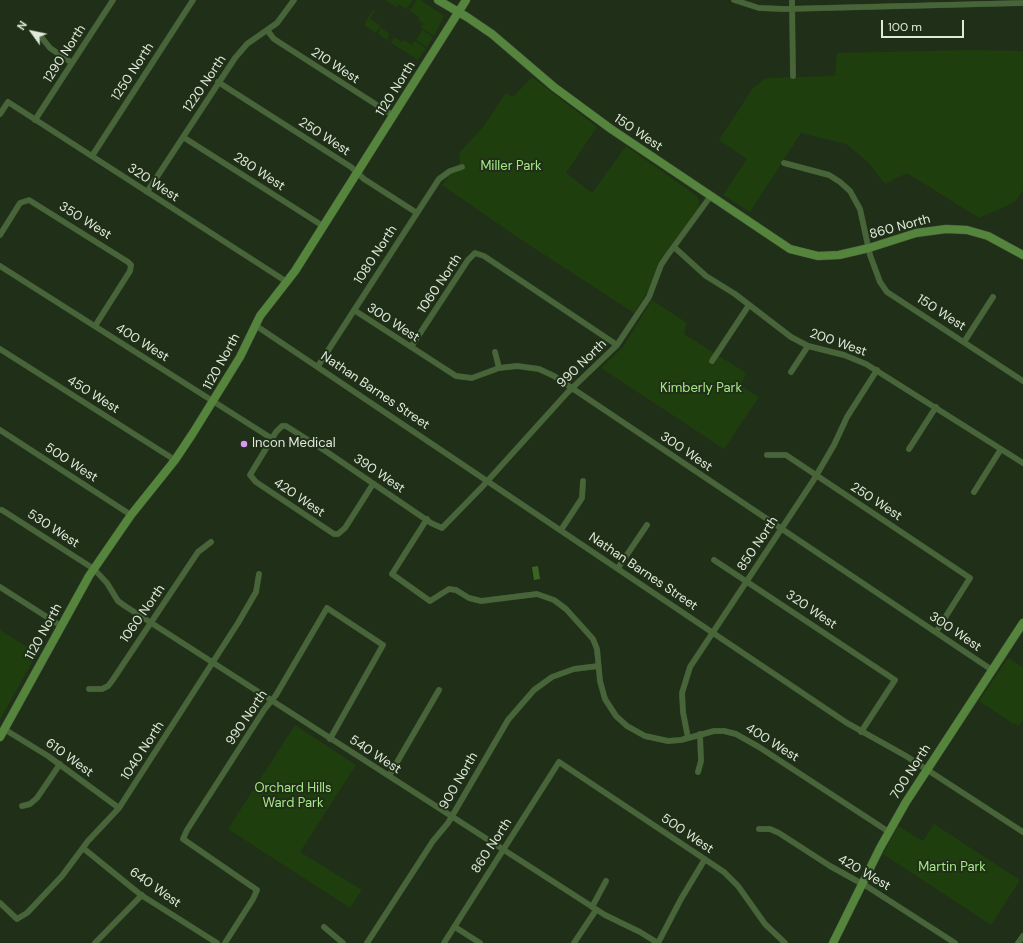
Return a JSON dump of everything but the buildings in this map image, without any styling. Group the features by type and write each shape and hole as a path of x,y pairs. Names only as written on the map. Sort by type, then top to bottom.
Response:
{"street":[{"name":"1290 North","path":"35,120 113,0"},
{"name":"1250 North","path":"92,156 193,0"},
{"name":"1220 North","path":"147,192 218,82 241,51 284,16 294,0"},
{"name":"150 West","path":"438,0 492,34 579,106 710,197 790,249 818,256 839,255"},
{"name":"1120 North","path":"0,737 94,569 131,515 175,460 214,401 240,357 255,325 268,304 287,282 324,226 466,0"},
{"path":"734,0 759,8 792,9 920,3 1012,1 1023,3"},
{"path":"792,0 794,76"},
{"name":"210 West","path":"267,30 274,39 394,116"},
{"path":"42,38 50,48 72,63"},
{"name":"250 West","path":"218,82 351,167 357,173 417,213"},
{"name":"320 West","path":"0,114 8,102 287,282"},
{"name":"280 West","path":"183,136 324,226"},
{"name":"150 West","path":"784,163 829,175 846,186 858,203 869,248 880,282 887,292 1023,381"},
{"name":"1080 North","path":"318,366 439,179 450,171 462,167"},
{"name":"990 North","path":"442,528 572,388 617,345 649,297 662,265 710,197"},
{"name":"350 West","path":"0,235 17,208 24,200 33,201 131,265 126,278 95,326"},
{"name":"860 North","path":"839,255 869,248 932,229 967,230 999,240 1023,254"},
{"name":"200 West","path":"674,247 706,276 786,334 808,346 853,358 877,370 1023,463"},
{"name":"1060 North","path":"411,347 468,260 475,253 484,256 617,345"},
{"name":"400 West","path":"0,266 272,438"},
{"path":"964,342 993,297"},
{"path":"712,361 749,306"},
{"name":"300 West","path":"354,310 456,376 472,378 499,368 517,366 538,369 554,376 992,670"},
{"name":"Nathan Barnes Street","path":"255,325 861,732 900,752 1023,832"},
{"path":"791,372 808,346"},
{"name":"450 West","path":"0,349 175,460"},
{"path":"495,352 499,368"},
{"name":"850 North","path":"688,738 682,702 684,686 690,667 816,475 834,445 847,417 877,370"},
{"path":"909,450 936,407"},
{"name":"390 West","path":"272,438 282,426 290,428 427,520 442,528"},
{"name":"500 West","path":"0,430 131,515"},
{"name":"420 West","path":"272,438 250,475 256,482 330,532 338,534 345,528 373,484"},
{"path":"974,492 1001,449"},
{"name":"250 West","path":"767,454 786,455 970,578 936,632"},
{"path":"561,530 582,498 583,481"},
{"name":"530 West","path":"0,510 94,569"},
{"name":"400 West","path":"427,520 392,574 430,601 449,589 456,590 469,598 482,601 494,601 529,594 537,594 548,597 566,608 588,633 595,644 605,699 612,711 623,723 640,734 657,739 673,741 700,734 724,731 742,736 888,832"},
{"path":"618,568 647,525"},
{"name":"1060 North","path":"89,689 102,689 108,686 198,552 211,542"},
{"name":"320 West","path":"714,560 895,680 861,732"},
{"name":"540 West","path":"94,569 107,583 118,601 151,623 594,909 658,943"},
{"name":"1040 North","path":"0,903 17,919 27,913 62,876 83,848 119,808 213,663 256,592 259,574"},
{"path":"0,587 61,626"},
{"name":"990 North","path":"225,943 253,899 257,890 183,839 186,830 272,701 327,608 383,645 330,739"},
{"name":"700 North","path":"833,943 888,832 927,769 1023,622"},
{"name":"900 North","path":"367,943 433,841 452,817 502,728 534,690 559,673 582,667 598,666"},
{"path":"389,776 439,690"},
{"name":"610 West","path":"4,729 60,764 119,808"},
{"path":"698,772 701,761 700,734"},
{"name":"860 North","path":"444,943 559,762"},
{"name":"500 West","path":"559,762 724,872 738,886 765,924 785,943"},
{"path":"22,806 30,804 37,798 60,764"},
{"name":"420 West","path":"759,829 770,829 779,833 955,943"},
{"name":"640 West","path":"83,848 142,895 217,943"},
{"path":"658,943 681,899 705,859"},
{"path":"574,943 594,909 606,881"},
{"path":"95,943 142,895"},
{"path":"455,926 480,943"},
{"path":"324,927 343,943"},
{"path":"1018,943 1023,936"}],"green space":[{"path":"385,0 413,0 406,9 398,4 396,7"},
{"path":"416,0 421,0 444,16 434,36 421,28 423,23 418,20 419,17 410,11"},
{"path":"373,10 375,11 370,19 381,26 376,33 364,25"},
{"path":"381,28 390,34 387,40 378,34"},
{"path":"422,30 433,37 427,47 416,40"},
{"path":"394,37 402,42 405,40 412,45 414,41 426,48 418,60 391,43"},
{"path":"969,50 1023,51 1023,190 1015,202 979,218 907,173 885,184 868,162 846,144 801,133 750,212 723,195 747,159 719,140 753,88 766,78 835,76 837,53"},
{"name":"Miller Park","path":"532,77 597,127 566,173 592,193 626,146 697,196 699,207 659,261 649,289 634,313 517,237 442,185 460,163 459,153 483,127 506,93 513,97"},
{"name":"Kimberly Park","path":"652,300 687,323 684,334 746,373 741,386 759,397 724,449 601,368 623,347"},
{"path":"0,630 37,653 0,720"},
{"path":"1008,658 1023,667 1023,720 1019,726 979,701"},
{"name":"Orchard Hills Ward Park","path":"295,725 356,765 300,852 362,890 350,908 228,829"},
{"name":"Martin Park","path":"934,824 1020,880 991,925 883,854 898,826 923,841"}],"shaded area":[{"path":"538,566 540,579 534,580 532,567"}],"place":[{"name":"Incon Medical","path":"244,444"}]}
